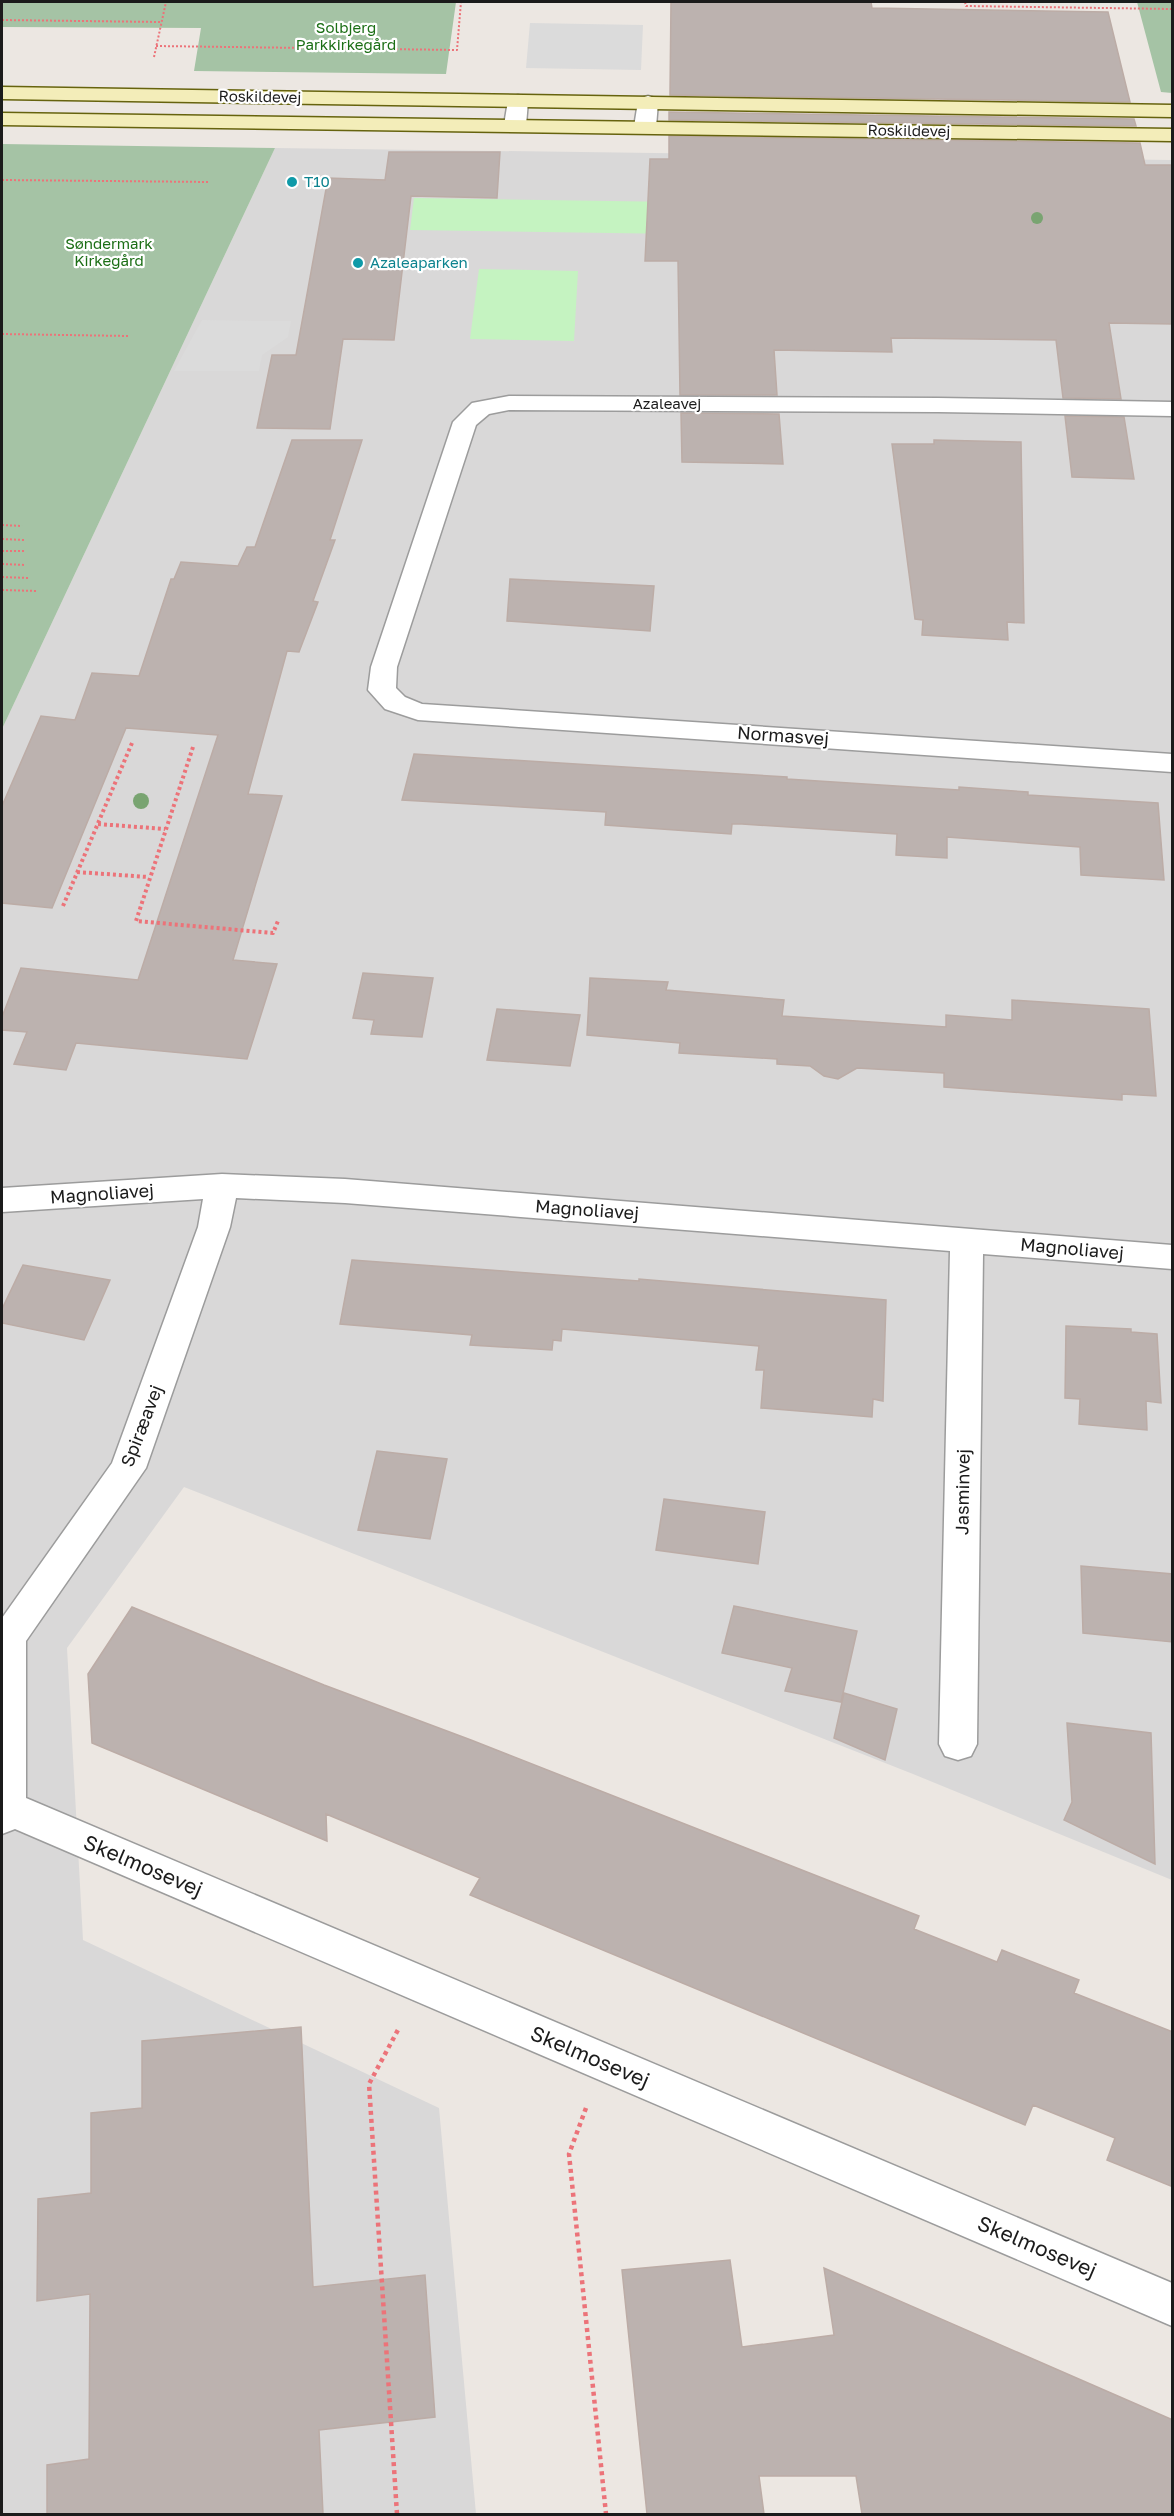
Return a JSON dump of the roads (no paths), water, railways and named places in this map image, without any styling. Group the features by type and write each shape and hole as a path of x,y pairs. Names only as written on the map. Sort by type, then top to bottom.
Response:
{"street":[{"name":"Roskildevej","path":"2,93 1173,111"},
{"path":"515,125 518,101"},
{"path":"645,127 648,102"},
{"name":"Roskildevej","path":"2,119 1173,135"},
{"name":"Azaleavej","path":"394,703 382,690 384,667 465,422 481,408 509,403 1173,409"},
{"name":"Normasvej","path":"394,703 418,712 1173,763"},
{"name":"Magnoliavej","path":"2,1200 222,1186 345,1191 1173,1257"},
{"name":"Spiræavej","path":"5,1639 128,1468 214,1227 222,1186"},
{"name":"Jasminvej","path":"958,1744 967,1240"},
{"path":"3,1811 5,1639"},
{"name":"Skelmosevej","path":"3,1811 422,1985 1173,2305"}],"place":[{"name":"T10","path":"292,182"},
{"name":"Azaleaparken","path":"358,263"}],"park label":[{"name":"Solbjerg Parkkirkegård","path":"346,36"},
{"name":"Søndermark Kirkegård","path":"109,252"}]}
